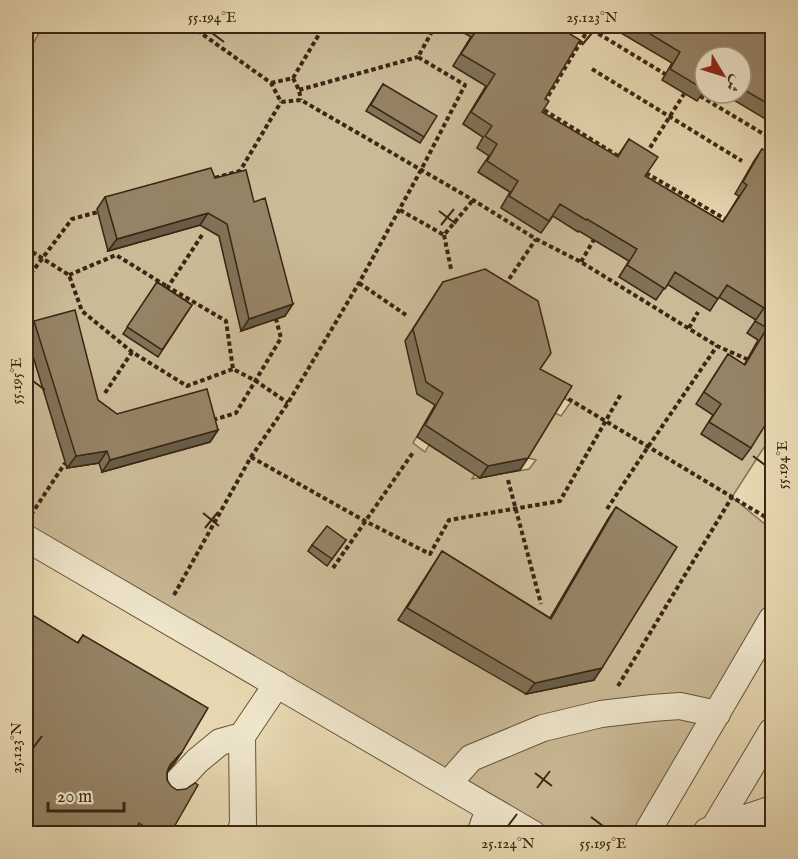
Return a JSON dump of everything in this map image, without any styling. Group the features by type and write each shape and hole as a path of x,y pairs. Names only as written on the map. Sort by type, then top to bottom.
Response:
{"lane":[{"path":"26,538 533,834"},
{"path":"646,834 772,620"},
{"path":"239,834 243,825 242,736 277,684"},
{"path":"448,784 471,758 543,728 601,714 680,706 717,714"},
{"path":"707,831 772,731"},
{"path":"174,787 197,761 220,742 242,736"},
{"path":"707,831 772,809"},
{"path":"480,834 492,810"}],"path":[{"path":"191,26 271,83 280,102"},
{"path":"271,83 293,78 324,26"},
{"path":"299,90 418,57 435,26"},
{"path":"618,156 541,108 589,28 665,74"},
{"path":"161,617 251,457 288,403 359,283 465,85 418,57"},
{"path":"592,69 742,161"},
{"path":"293,78 301,100"},
{"path":"641,163 684,94"},
{"path":"280,102 301,100 536,239 581,262 717,346 751,361 755,354"},
{"path":"242,182 240,171 280,102"},
{"path":"715,105 772,140"},
{"path":"212,179 240,171"},
{"path":"646,173 727,220 732,213"},
{"path":"444,236 473,200"},
{"path":"400,210 444,236 451,268"},
{"path":"26,280 72,219 98,212"},
{"path":"581,262 599,232"},
{"path":"168,287 202,235"},
{"path":"504,287 536,239"},
{"path":"26,248 69,275 82,311 132,352 187,386 233,369 256,381 288,403"},
{"path":"69,275 116,255 226,321 233,369"},
{"path":"359,283 406,315"},
{"path":"688,328 698,312"},
{"path":"26,313 31,332"},
{"path":"204,422 236,413 281,338 276,319"},
{"path":"607,509 717,346"},
{"path":"105,393 132,352"},
{"path":"561,394 772,521"},
{"path":"251,457 365,521 430,554 449,520 560,501 621,394"},
{"path":"333,568 414,451"},
{"path":"26,524 65,463"},
{"path":"508,480 541,604"},
{"path":"601,714 732,497"}],"shaded area":[{"path":"43,26 459,26 471,37 453,66 486,86 463,124 483,137 477,148 489,156 479,173 510,192 501,207 552,216 603,193 599,243 629,261 619,277 667,284 710,310 719,296 746,301 772,348 772,435 732,497 772,530 772,617 639,833 535,833 26,527 26,333 26,56","holes":["238,182 257,211 284,316 241,330 219,236 200,225 109,251","67,323 90,412 108,426 99,463 67,468 26,333","532,381 571,402 561,416 555,413 528,458 536,460 529,469 472,479 475,474 429,445 425,452 413,443 435,405"]}],"building":[{"path":"479,26 576,26 570,34 580,40 545,99 549,101 542,112 618,157 629,139 658,157 645,176 723,222 747,185 743,182 762,149 766,151 772,140 772,367 769,373 772,375 772,414 751,448 709,422 721,404 704,392 728,354 745,365 767,328 755,321 764,308 727,285 718,299 675,272 665,289 627,265 637,249 587,219 560,204 549,221 509,196 518,181 487,161 497,144 485,136 492,126 471,112 495,74 461,54"},
{"path":"637,26 772,26 772,106 753,95 753,45 693,45 693,83 670,69 680,52"},
{"path":"383,84 437,116 424,137 371,105"},
{"path":"211,168 215,178 246,170 254,202 265,198 293,304 249,319 227,224 208,213 117,239 105,197"},
{"path":"485,269 538,301 551,353 540,369 572,386 528,458 488,466 425,425 443,393 426,382 413,329 443,282"},
{"path":"157,282 192,305 162,350 127,327"},
{"path":"75,310 98,400 117,414 207,389 218,430 110,460 107,451 76,456 34,321"},
{"path":"616,507 677,547 602,668 535,683 407,608 442,551 551,619"},
{"path":"327,526 346,540 332,559 312,545"},
{"path":"26,611 78,643 83,635 208,708 182,752 167,772 167,780 177,790 186,789 195,783 198,785 170,834 155,834 139,823 133,834 26,834"},
{"path":"420,828 421,834 399,834"}]}
